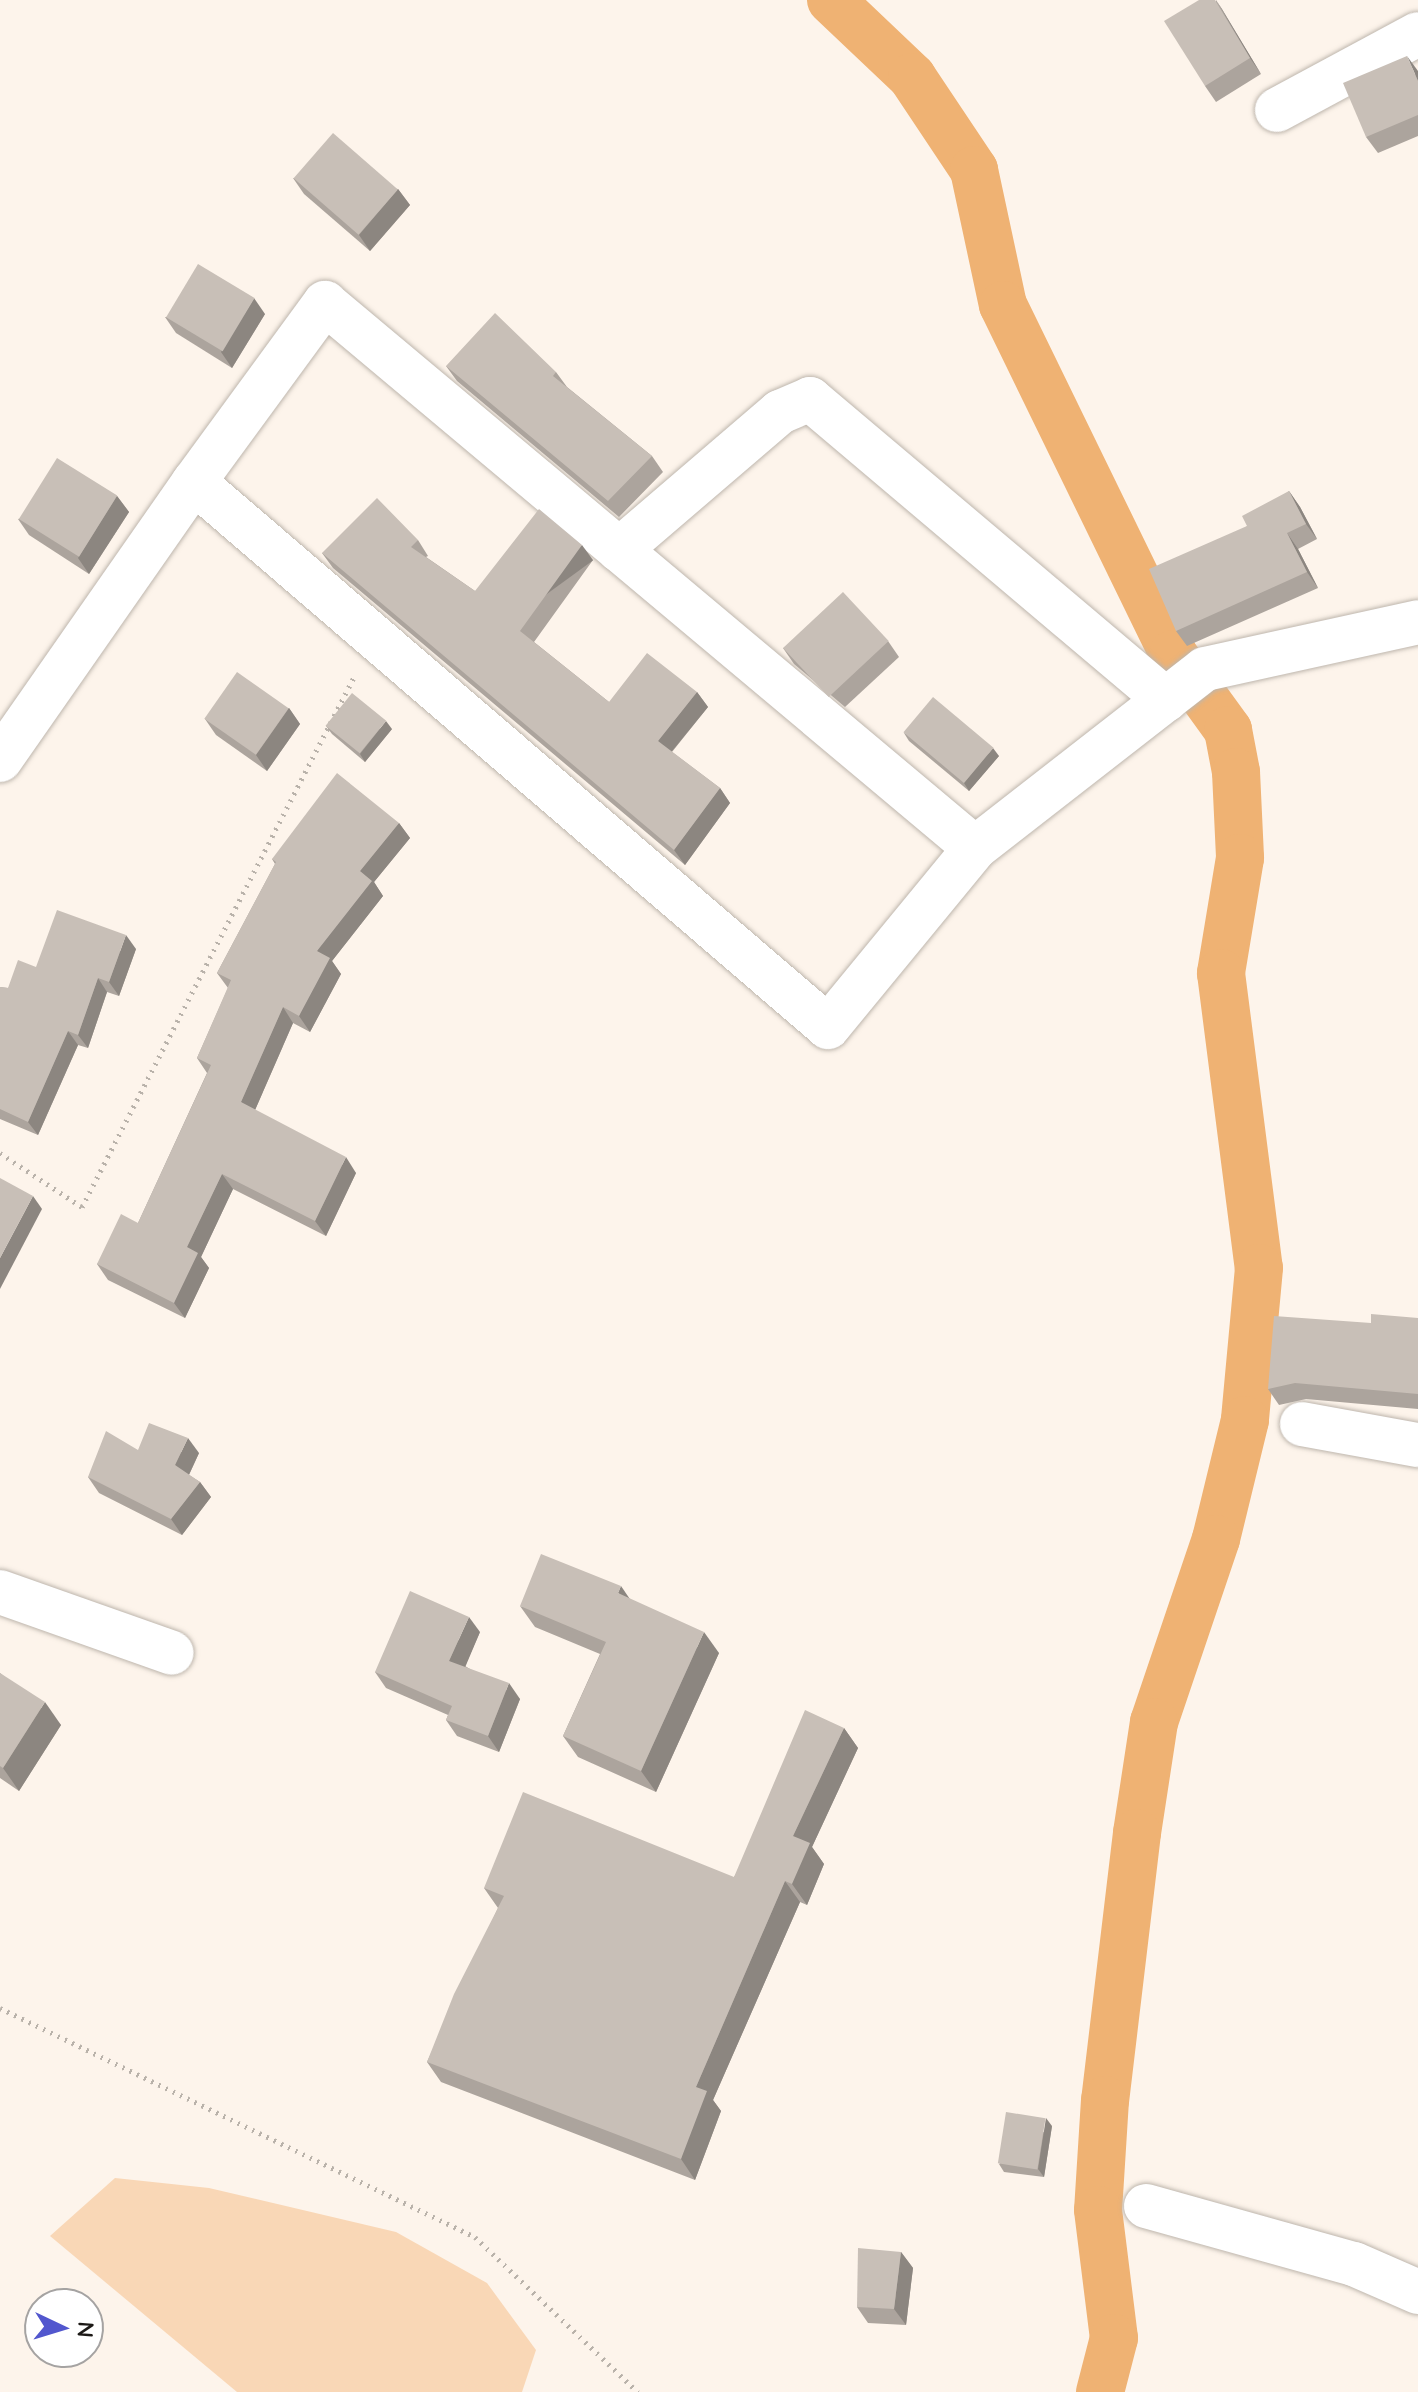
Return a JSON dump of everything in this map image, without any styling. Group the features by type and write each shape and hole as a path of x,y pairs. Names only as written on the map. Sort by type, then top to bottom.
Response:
{"street":[{"path":"1277,110 1418,34"},
{"path":"0,760 194,482 325,303 975,848"},
{"path":"619,550 780,412 810,399 1167,698"},
{"path":"194,482 828,1027 975,848 1205,669 1418,622"},
{"path":"1302,1424 1418,1445"},
{"path":"0,1592 172,1653"},
{"path":"1146,2206 1354,2264 1418,2292"}],"path":[{"path":"0,1153 82,1207 374,637"},
{"path":"0,2008 475,2237 638,2392"}],"shaded area":[{"path":"115,2178 209,2188 396,2232 487,2283 536,2350 522,2392 237,2392 50,2236"}],"building":[{"path":"1199,0 1215,0 1250,58 1205,86 1164,21"},
{"path":"1407,56 1418,81 1418,115 1366,137 1343,83"},
{"path":"333,133 398,189 359,235 294,178"},
{"path":"198,264 255,298 223,351 166,317"},
{"path":"495,313 556,372 553,376 652,456 608,501 446,366"},
{"path":"57,458 117,496 79,557 19,519"},
{"path":"1289,491 1306,524 1287,533 1307,572 1176,631 1149,569 1247,526 1242,516"},
{"path":"377,498 418,540 411,547 475,591 539,509 582,545 520,631 609,702 647,653 697,692 658,741 720,788 674,850 322,553"},
{"path":"843,592 889,641 829,697 783,648"},
{"path":"237,672 289,708 256,755 204,719"},
{"path":"352,693 386,721 360,753 326,726"},
{"path":"933,697 994,748 964,783 903,732"},
{"path":"337,773 399,823 360,871 372,881 317,951 330,958 299,1016 283,1007 241,1102 346,1157 315,1221 222,1174 187,1247 198,1253 174,1303 97,1264 121,1214 138,1223 211,1065 197,1058 231,980 217,973 276,862 272,859"},
{"path":"57,910 126,935 109,982 98,978 78,1035 68,1031 28,1122 0,1109 0,987 8,988 18,960 36,967"},
{"path":"0,1178 33,1196 0,1258"},
{"path":"1371,1314 1418,1318 1418,1394 1295,1383 1268,1389 1274,1316 1371,1323"},
{"path":"149,1423 188,1438 175,1465 200,1482 171,1519 88,1477 106,1431 138,1450"},
{"path":"541,1554 621,1586 618,1593 704,1632 641,1771 563,1736 606,1642 520,1606"},
{"path":"410,1591 469,1617 449,1661 509,1683 488,1736 446,1720 452,1706 375,1672"},
{"path":"0,1673 45,1702 3,1768 0,1766"},
{"path":"805,1710 844,1728 793,1836 810,1843 792,1884 785,1881 696,2087 707,2091 681,2159 427,2062 454,1994 504,1896 484,1888 523,1792 734,1877"},
{"path":"1006,2112 1046,2118 1037,2170 998,2163"},
{"path":"858,2248 901,2252 894,2309 857,2307"}],"waterway":[{"path":"831,0 912,77 974,170 1003,305 1173,654 1228,730 1236,772 1240,858 1221,973 1259,1268 1245,1420 1216,1539 1154,1722 1137,1833 1105,2100 1098,2210 1114,2338 1100,2392"}]}
